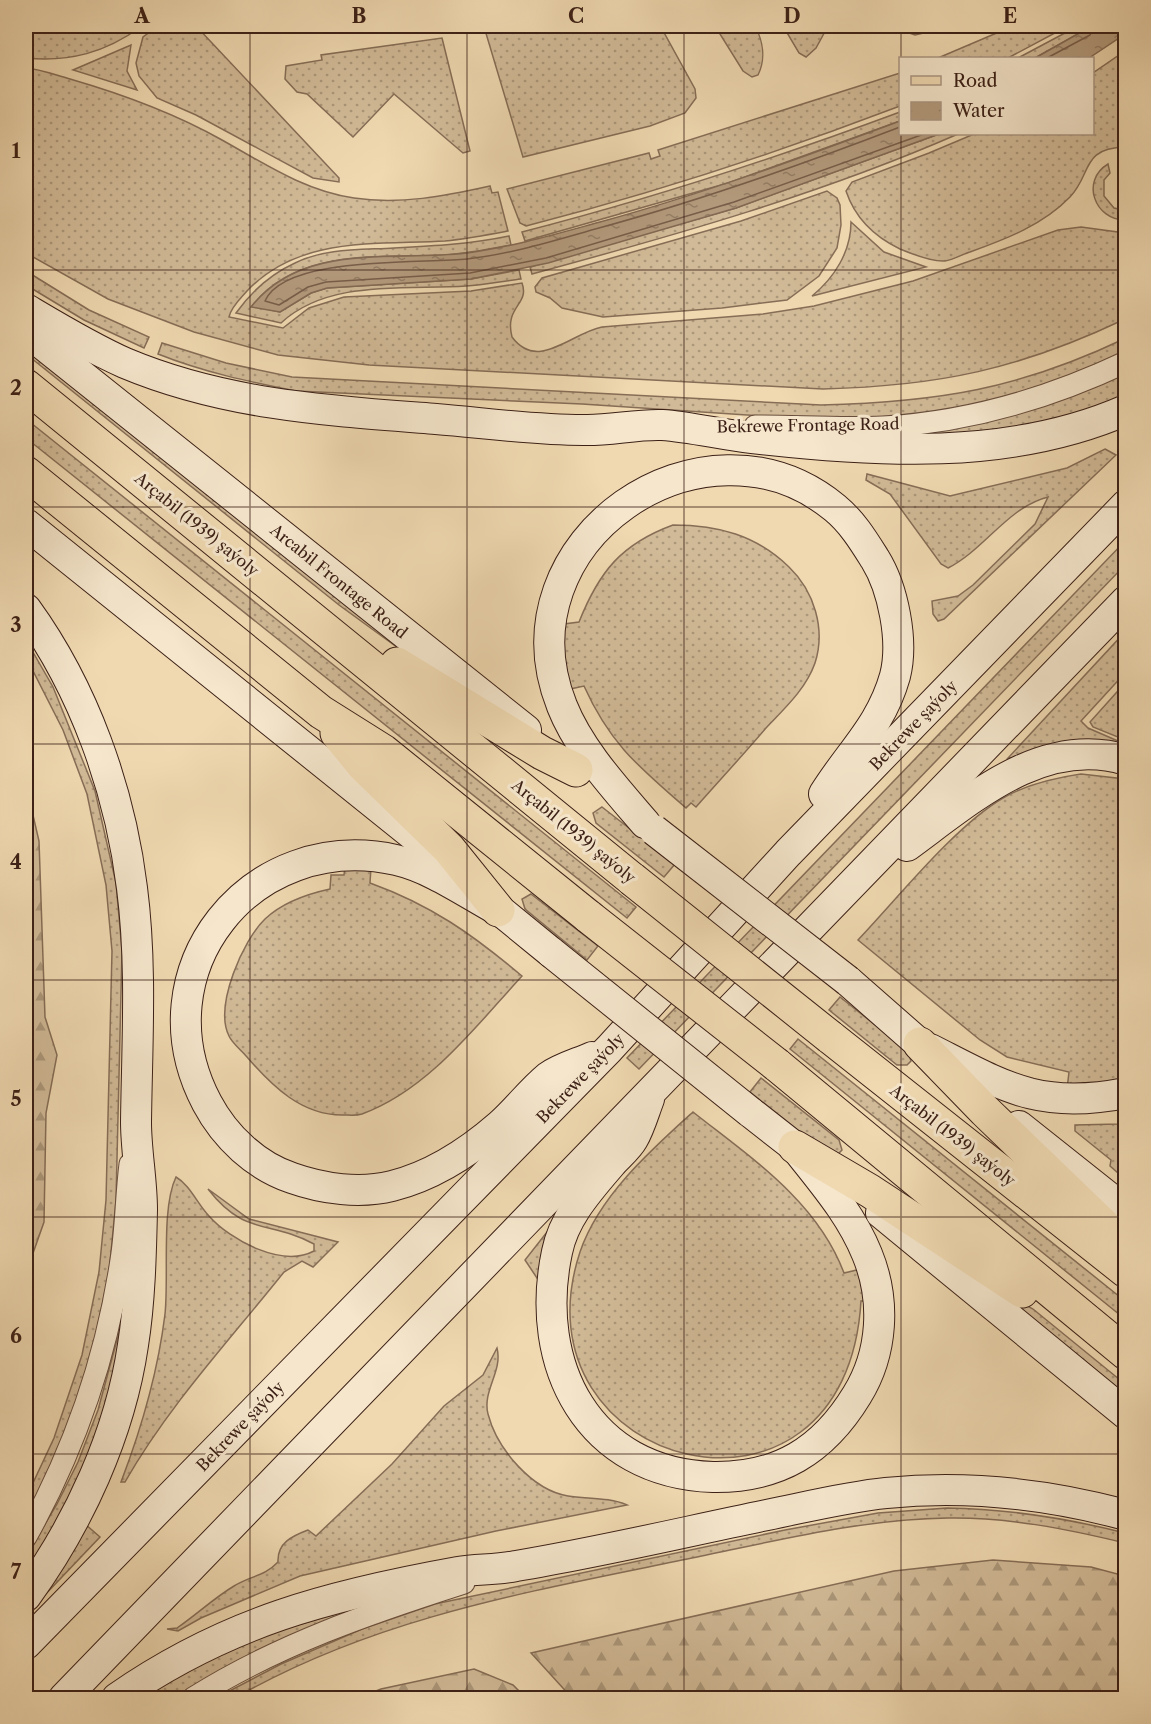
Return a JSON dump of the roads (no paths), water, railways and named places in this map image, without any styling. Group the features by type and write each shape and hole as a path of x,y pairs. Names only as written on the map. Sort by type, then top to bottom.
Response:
{"main road":[{"path":"26,309 81,341 127,363 186,384 254,401 326,411 584,430 661,425 752,438 932,450 1044,437 1088,425 1125,410"},
{"name":"Arcabil Frontage Road","path":"26,331 576,770 650,826"},
{"name":"Arçabil (1939) şaýoly","path":"26,386 632,879 1125,1271"},
{"path":"789,853 826,790 880,716 896,673 896,624 891,595 879,566 850,523 834,508 798,486 746,472 704,473 659,484 632,499 588,538 576,554 557,589 549,628 548,651 562,706 597,763 650,826 848,981 920,1044 1125,1211"},
{"path":"26,473 321,712 383,751 777,1065 1114,1343"},
{"name":"Bekrewe şaýoly","path":"26,1644 609,1050 789,853 1125,505"},
{"path":"26,524 413,834 552,953 750,1112 885,1216 1125,1414"},
{"path":"64,1698 1125,601"},
{"path":"26,609 69,680 98,743 117,813 132,886 138,964 136,1128 142,1208 133,1345 122,1396 104,1453 77,1512 45,1570 26,1596"},
{"path":"349,647 391,660 542,753 576,770"},
{"path":"321,712 363,765 449,849 498,909"},
{"path":"840,896 997,780 1042,761 1079,755 1125,760"},
{"path":"498,909 439,877 399,861 368,855 303,862 274,874 247,892 227,910 200,955 189,982 185,1006 185,1036 190,1061 199,1088 216,1121 256,1160 279,1174 326,1188 365,1190 390,1187 419,1178 453,1160 500,1125 550,1076 609,1050"},
{"path":"920,1044 1000,1084 1036,1096 1069,1101 1125,1094"},
{"path":"920,1044 1125,1247"},
{"path":"654,1086 633,1140 580,1202 566,1224 557,1250 551,1295 554,1342 560,1367 575,1400 593,1424 638,1460 666,1472 694,1476 753,1475 782,1467 806,1453 829,1433 866,1381 874,1359 880,1319 876,1285 867,1256 850,1219 795,1147"},
{"path":"795,1147 870,1191 1033,1299 1114,1343"},
{"path":"117,1698 147,1677 201,1647 303,1606 461,1572 514,1567 815,1505 886,1493 949,1490 1008,1493 1090,1506 1125,1515"}],"street":[{"name":"Bekrewe Frontage Road","path":"661,425 884,427 939,420 991,411 1025,401 1125,362"},
{"path":"26,1537 68,1456 101,1364 121,1258 125,1198 136,1128"},
{"path":"193,1698 269,1655 360,1616 514,1567"}],"water":[{"path":"1092,26 1125,26 1125,34 1090,57 1037,57"},
{"path":"899,121 899,135 936,135 736,208 548,263 471,279 327,288 311,293 280,312 251,307 272,286 296,272 323,263 351,259 467,253 534,240 638,211 788,162"}]}
